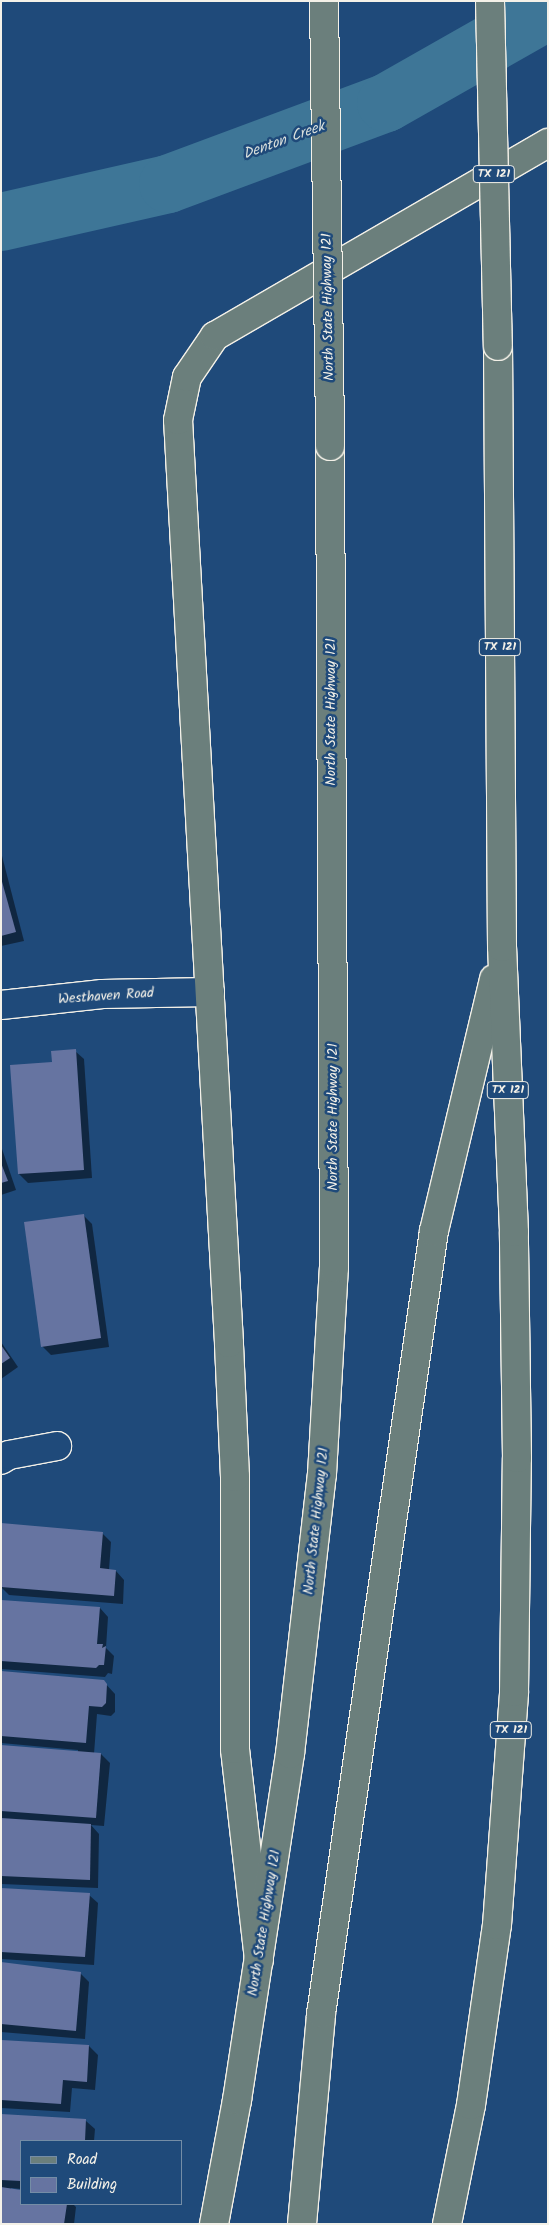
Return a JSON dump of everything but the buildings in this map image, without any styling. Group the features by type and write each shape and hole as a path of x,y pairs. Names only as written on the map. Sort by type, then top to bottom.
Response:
{"main road":[{"name":"North State Highway 121","path":"214,2224 237,2100 290,1754 322,1474 334,1268 330,446 324,1"},
{"name":"TX 121","path":"447,2224 471,2105 497,1925 514,1692 517,1458 514,1262 502,947 498,346 490,1"},
{"path":"258,1960 235,1749 235,1477 178,420 187,377 215,336 548,143"},
{"path":"302,2224 321,2014 434,1231 502,947"}],"street":[{"name":"Westhaven Road","path":"1,1005 102,994 210,992"},
{"path":"1,1460 9,1455 57,1446"}],"waterway":[{"name":"Denton Creek","path":"1,222 168,184 386,103 548,11"}]}
